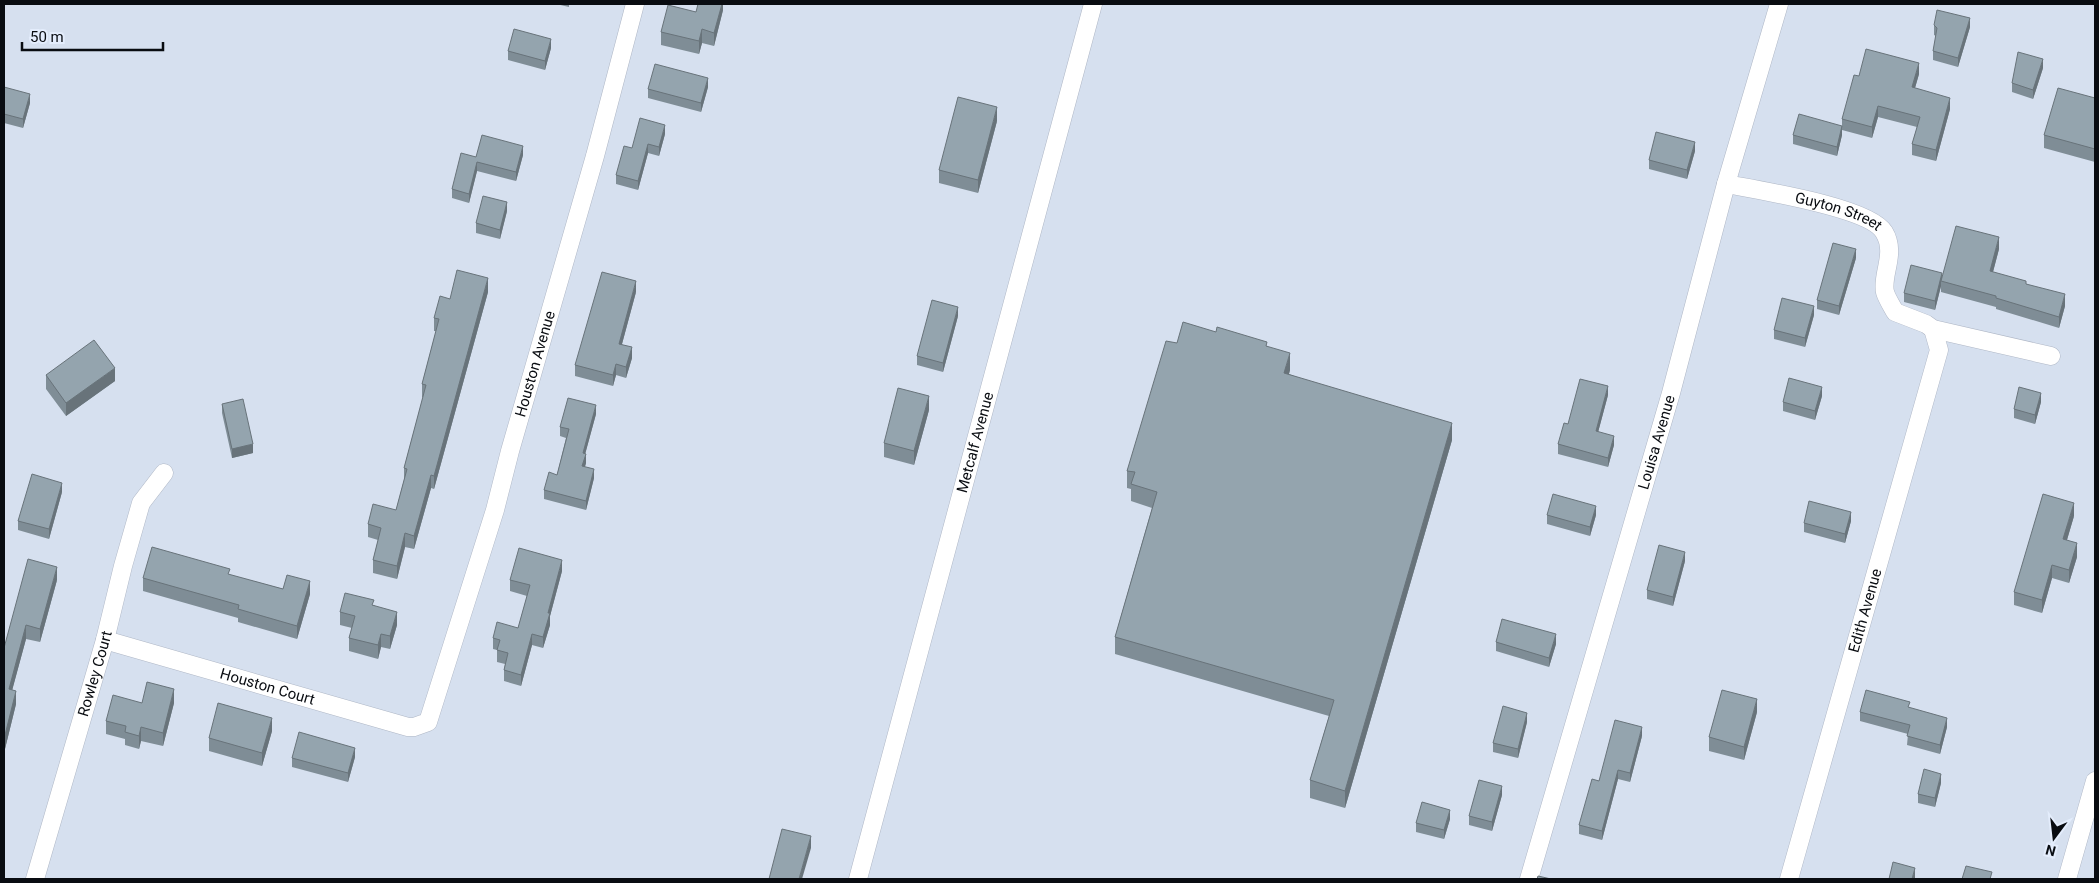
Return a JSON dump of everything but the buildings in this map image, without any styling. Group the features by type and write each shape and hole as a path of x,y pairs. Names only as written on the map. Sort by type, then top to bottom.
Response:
{"street":[{"name":"Houston Avenue","path":"428,722 496,510 510,451 595,156 634,4"},
{"name":"Metcalf Avenue","path":"858,879 1093,4"},
{"name":"Louisa Avenue","path":"1529,879 1671,393 1726,184 1779,4"},
{"name":"Guyton Street","path":"1726,184 1822,203 1871,221 1884,232 1890,250 1885,291 1895,312 1926,324 1936,336 2051,356"},
{"name":"Edith Avenue","path":"1789,879 1939,350 1936,336"},
{"name":"Rowley Court","path":"35,879 105,640 141,503 164,473"},
{"name":"Houston Court","path":"105,640 408,727 428,722"},
{"path":"2067,879 2095,781"}]}
